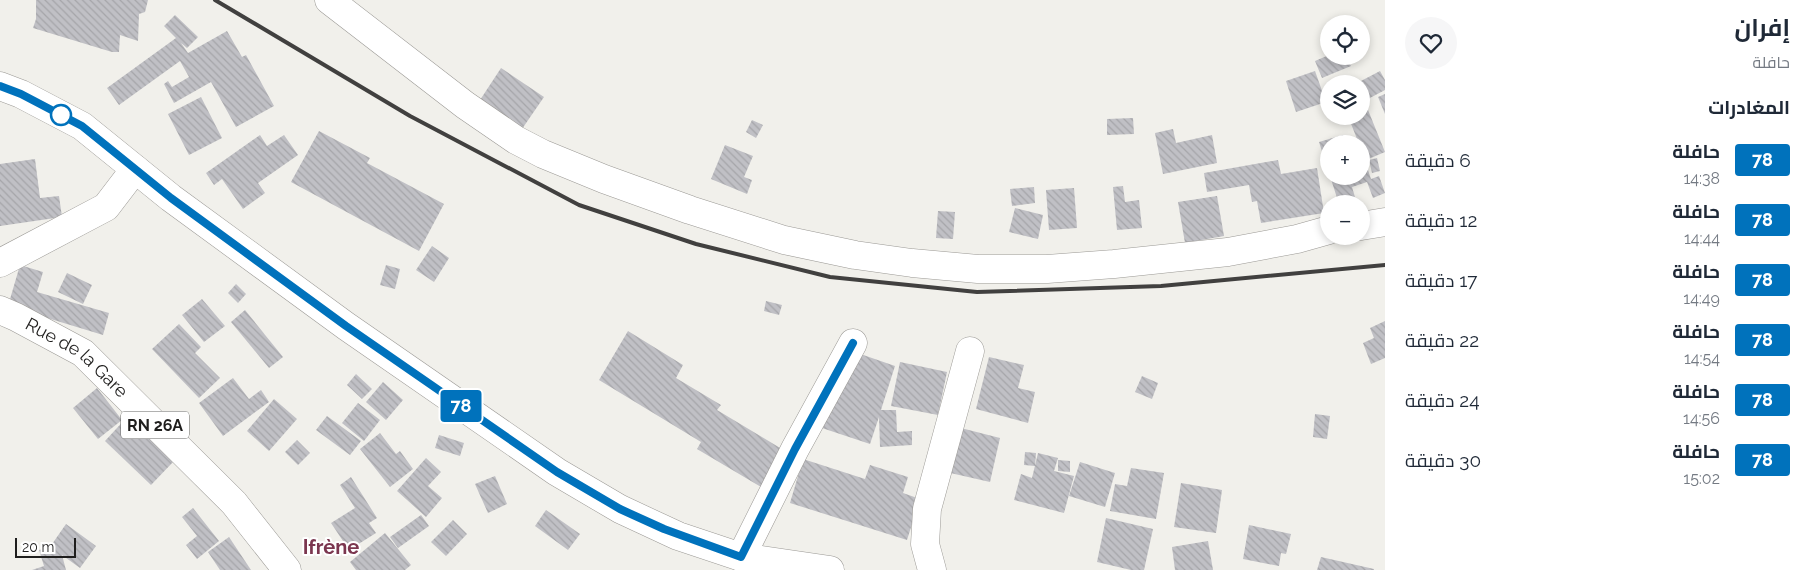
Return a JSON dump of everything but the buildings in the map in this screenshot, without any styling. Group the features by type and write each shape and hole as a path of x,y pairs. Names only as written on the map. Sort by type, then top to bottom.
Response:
{"main road":[{"path":"329,0 465,105 516,140 543,154 604,179 690,210 784,240 855,255 912,263 978,268 1047,269 1228,252 1297,239 1320,233"},
{"path":"0,86 21,94 82,126 171,198 346,326 557,472 620,509 670,532 741,557 830,570"},
{"path":"0,263 106,207 135,168"},
{"path":"1370,224 1385,222"},
{"name":"Rue de la Gare","path":"0,310 83,353 234,504 287,570"},
{"path":"741,557 795,449 853,343"},
{"path":"932,570 925,544 927,509 970,352"}],"railway":[{"path":"215,0 410,116 579,205 696,244 830,277 977,292 1161,286 1385,265"}],"bus line":[{"name":"78","path":"0,86 21,94 82,126 171,198 346,326 557,472 620,509 678,536 741,557 795,449 853,343"}],"district":[{"name":"Ifrène","path":"331,547"}]}
